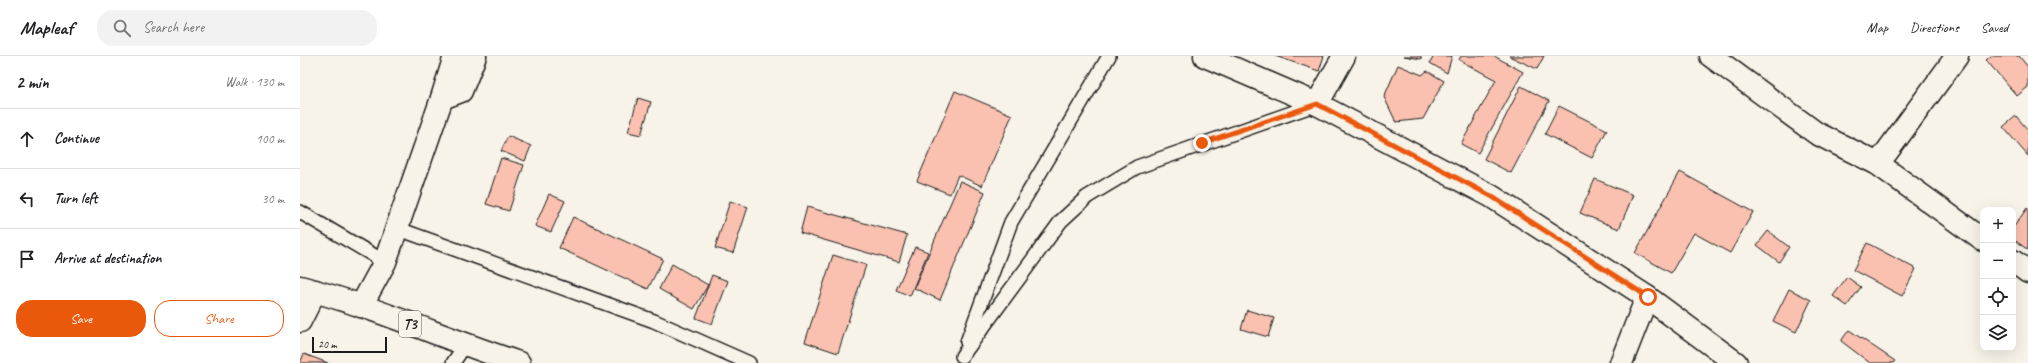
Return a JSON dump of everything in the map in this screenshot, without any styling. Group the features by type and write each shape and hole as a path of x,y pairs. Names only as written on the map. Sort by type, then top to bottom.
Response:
{"main road":[{"path":"361,306 385,262 442,98 455,56"},
{"path":"442,98 461,91 475,56"},
{"path":"1205,56 1317,104 1491,196 1648,297 1736,363"},
{"path":"1317,104 1344,56"},
{"path":"1710,56 1816,133 1878,164 1980,238"},
{"path":"1878,164 1957,56"},
{"path":"2016,263 2028,272"},
{"path":"300,321 308,289"},
{"name":"T3","path":"308,289 361,306 465,345 519,363"},
{"path":"1621,363 1648,297"}],"lane":[{"path":"962,359 1011,222 1109,56"},
{"path":"962,359 1061,221 1087,197 1137,167 1317,104"},
{"path":"300,212 385,262"},
{"path":"396,228 654,321 748,363"},
{"path":"453,363 465,345"}],"building":[{"path":"1275,56 1324,56 1319,71"},
{"path":"1404,56 1421,56 1421,59"},
{"path":"1434,56 1452,56 1447,73 1430,63"},
{"path":"1461,56 1494,56 1523,72 1478,153 1461,144 1496,80 1459,60"},
{"path":"1509,56 1544,56 1537,69"},
{"path":"1991,56 2019,56 2028,67 2028,87 2017,96 1986,60"},
{"path":"1398,65 1422,75 1427,71 1444,81 1423,119 1396,122 1384,97"},
{"path":"1521,86 1549,101 1511,173 1484,159"},
{"path":"955,91 1012,115 982,186 958,175 950,194 917,181"},
{"path":"638,98 651,102 641,135 628,132"},
{"path":"1559,106 1607,130 1592,158 1545,134"},
{"path":"2016,116 2028,130 2028,156 2003,127"},
{"path":"508,136 531,146 525,161 501,151"},
{"path":"501,158 524,165 509,211 486,204"},
{"path":"1680,172 1753,212 1730,253 1694,233 1671,273 1635,253"},
{"path":"1595,179 1633,195 1619,229 1580,213"},
{"path":"960,181 985,192 940,300 914,288"},
{"path":"549,194 565,201 551,232 535,226"},
{"path":"730,201 748,207 733,253 715,248"},
{"path":"807,207 907,235 899,262 800,233"},
{"path":"2027,208 2028,250 2016,241 2016,224"},
{"path":"573,217 663,259 648,289 559,248"},
{"path":"1768,231 1789,247 1779,262 1757,245"},
{"path":"1867,243 1916,269 1902,296 1853,270"},
{"path":"915,247 928,252 910,296 896,290"},
{"path":"833,255 866,265 838,353 805,342"},
{"path":"672,264 708,285 694,309 659,289"},
{"path":"712,275 728,281 712,324 696,318"},
{"path":"1847,277 1861,287 1847,306 1833,296"},
{"path":"1789,289 1811,300 1796,332 1773,321"},
{"path":"1247,310 1274,318 1268,337 1241,329"},
{"path":"1849,330 1895,361 1893,363 1870,363 1841,341"},
{"path":"304,354 328,363 300,363"}],"route":[{"path":"1202,143 1317,104 1491,196 1648,297"}]}
